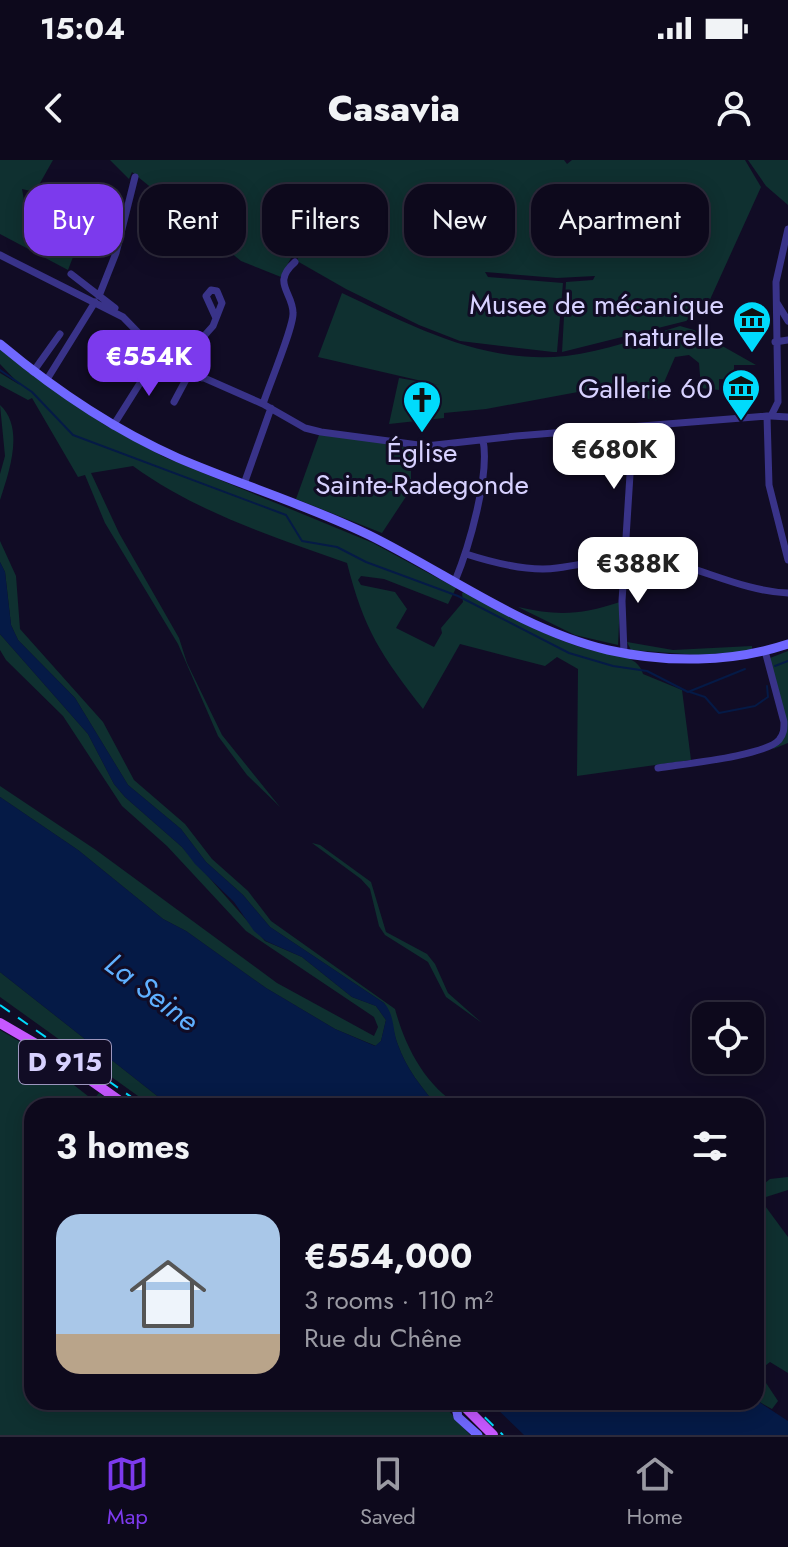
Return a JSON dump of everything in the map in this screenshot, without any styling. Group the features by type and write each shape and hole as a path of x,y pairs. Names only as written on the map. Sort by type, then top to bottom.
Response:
{"main road":[{"path":"0,344 33,372 113,426 178,457 352,527 540,627 624,653 688,659 770,650 788,645"},
{"name":"D 915","path":"0,1023 55,1055 116,1098"},
{"path":"458,1410 458,1417 478,1435"},
{"path":"466,1410 493,1435"}],"street":[{"path":"46,381 97,299 116,253 135,177"},
{"path":"788,229 778,261 775,342 778,398 769,416 769,485 788,560"},
{"path":"0,255 97,299 134,325 159,353 190,372 263,404 312,430 411,445 445,445 633,427 788,417"},
{"path":"263,404 293,317 283,281 287,269 295,262"},
{"path":"71,274 97,299"},
{"path":"776,301 788,321"},
{"path":"202,378 206,367 196,345 216,318"},
{"path":"33,372 60,334"},
{"path":"775,342 788,340"},
{"path":"113,426 159,353"},
{"path":"174,402 190,372"},
{"path":"244,484 271,408"},
{"path":"624,653 622,601 633,427"},
{"path":"455,581 466,554 485,462 483,440"},
{"path":"466,554 489,562 538,569 626,556 664,561 746,585 788,593"},
{"path":"658,768 726,757 767,748 777,742 784,730 784,722 770,650"}],"green space":[{"path":"0,160 53,160 40,184 24,184 22,189 24,247 0,234"},
{"path":"110,160 564,160 567,164 572,160 745,160 761,187 708,304 686,321 562,352 566,282 593,280 595,276 557,278 485,272 488,277 563,283 557,352 553,352 460,341 419,325 297,261 299,256 388,256 388,184 262,184 262,256 292,256 281,277 235,256 246,256 246,184 147,184 132,172 129,179"},
{"path":"748,160 788,160 788,205 766,186"},
{"path":"42,256 73,256 68,270"},
{"path":"342,293 422,330 478,349 507,355 581,354 680,326 694,330 756,365 734,365 734,379 719,379 719,390 701,388 699,363 689,355 675,357 656,401 642,397 637,381 486,409 444,413 444,418 389,424 399,378 439,385 318,357"},
{"path":"0,349 103,424 164,457 373,543 456,588 448,604 384,579 361,576 358,580 361,585 395,592 407,609 396,628 434,647 442,633 441,628 463,602 462,593 466,591 558,639 629,658 643,674 682,690 691,760 577,776 578,669 557,657 545,666 460,644 423,709 396,673 367,624 347,563 210,510 133,466 91,473 119,533 179,638 187,663 222,735 280,807 247,775 218,736 178,644 105,523 85,475 78,477 32,398 28,400 0,385 0,373 20,385 0,364"},
{"path":"0,405 12,426 13,451 0,500 0,474 5,456"},
{"path":"319,435 370,440 411,449 411,489 382,533 296,499"},
{"path":"0,541 16,576 20,629 103,722 134,780 185,824 212,859 248,891 271,921 395,1009 404,1037 418,1064 448,1098 431,1098 420,1085 401,1053 384,1003 270,927 243,895 206,862 181,829 128,785 75,698 18,640 11,625 5,572 0,562"},
{"path":"620,602 618,645 575,635 518,607 569,613"},
{"path":"0,634 88,734 114,784 125,797 182,847 265,941 302,957 352,997 376,1006 386,1020 381,1041 376,1046 335,1029 266,988 186,931 163,919 78,850 0,797 0,786 96,850 277,983 374,1036 378,1027 374,1017 246,931 167,846 122,806 63,716 6,660 0,650"},
{"path":"627,642 673,650 752,646 752,651 698,655 631,650"},
{"path":"788,651 788,743 773,749 785,732 770,658"},
{"path":"312,843 320,845 371,882 386,932 427,954 448,993 482,1023 446,997 428,962 385,935 379,926 370,889 361,879"},
{"path":"0,972 160,1098 141,1098 0,997"},
{"path":"0,1030 68,1070 65,1078 90,1098 24,1098 24,1410 448,1410 470,1435 0,1435"},
{"path":"788,1177 788,1190 764,1198 764,1184 770,1179"},
{"path":"764,1204 788,1237 788,1373 770,1362 764,1367"},
{"path":"764,1380 778,1401 772,1409 764,1404"}],"water":[{"name":"La Seine","path":"0,562 5,572 11,625 18,640 75,698 128,785 181,829 206,862 243,895 270,927 384,1003 405,1062 431,1098 160,1098 0,972 0,797 78,850 163,919 186,931 266,988 335,1029 375,1046 381,1041 386,1020 376,1006 352,997 302,957 266,941 254,931 234,902 182,847 125,797 114,784 88,734 0,634"},
{"path":"764,1405 788,1421 788,1435 524,1435 498,1410 764,1410"}],"waterway":[{"path":"0,370 32,392 73,435 286,515 302,541 337,547 366,562 458,596 569,653 613,666 647,671 688,692 745,669"},
{"path":"775,666 788,661"},
{"path":"690,692 705,697 719,713 755,706 768,697 767,686"}],"railway":[{"path":"0,1005 133,1098"},
{"path":"477,1410 503,1435"}],"place":[{"name":"Musee de mécanique naturelle","path":"752,354"},
{"name":"Gallerie 60","path":"741,422"},
{"name":"Église Sainte-Radegonde","path":"422,434"}]}
